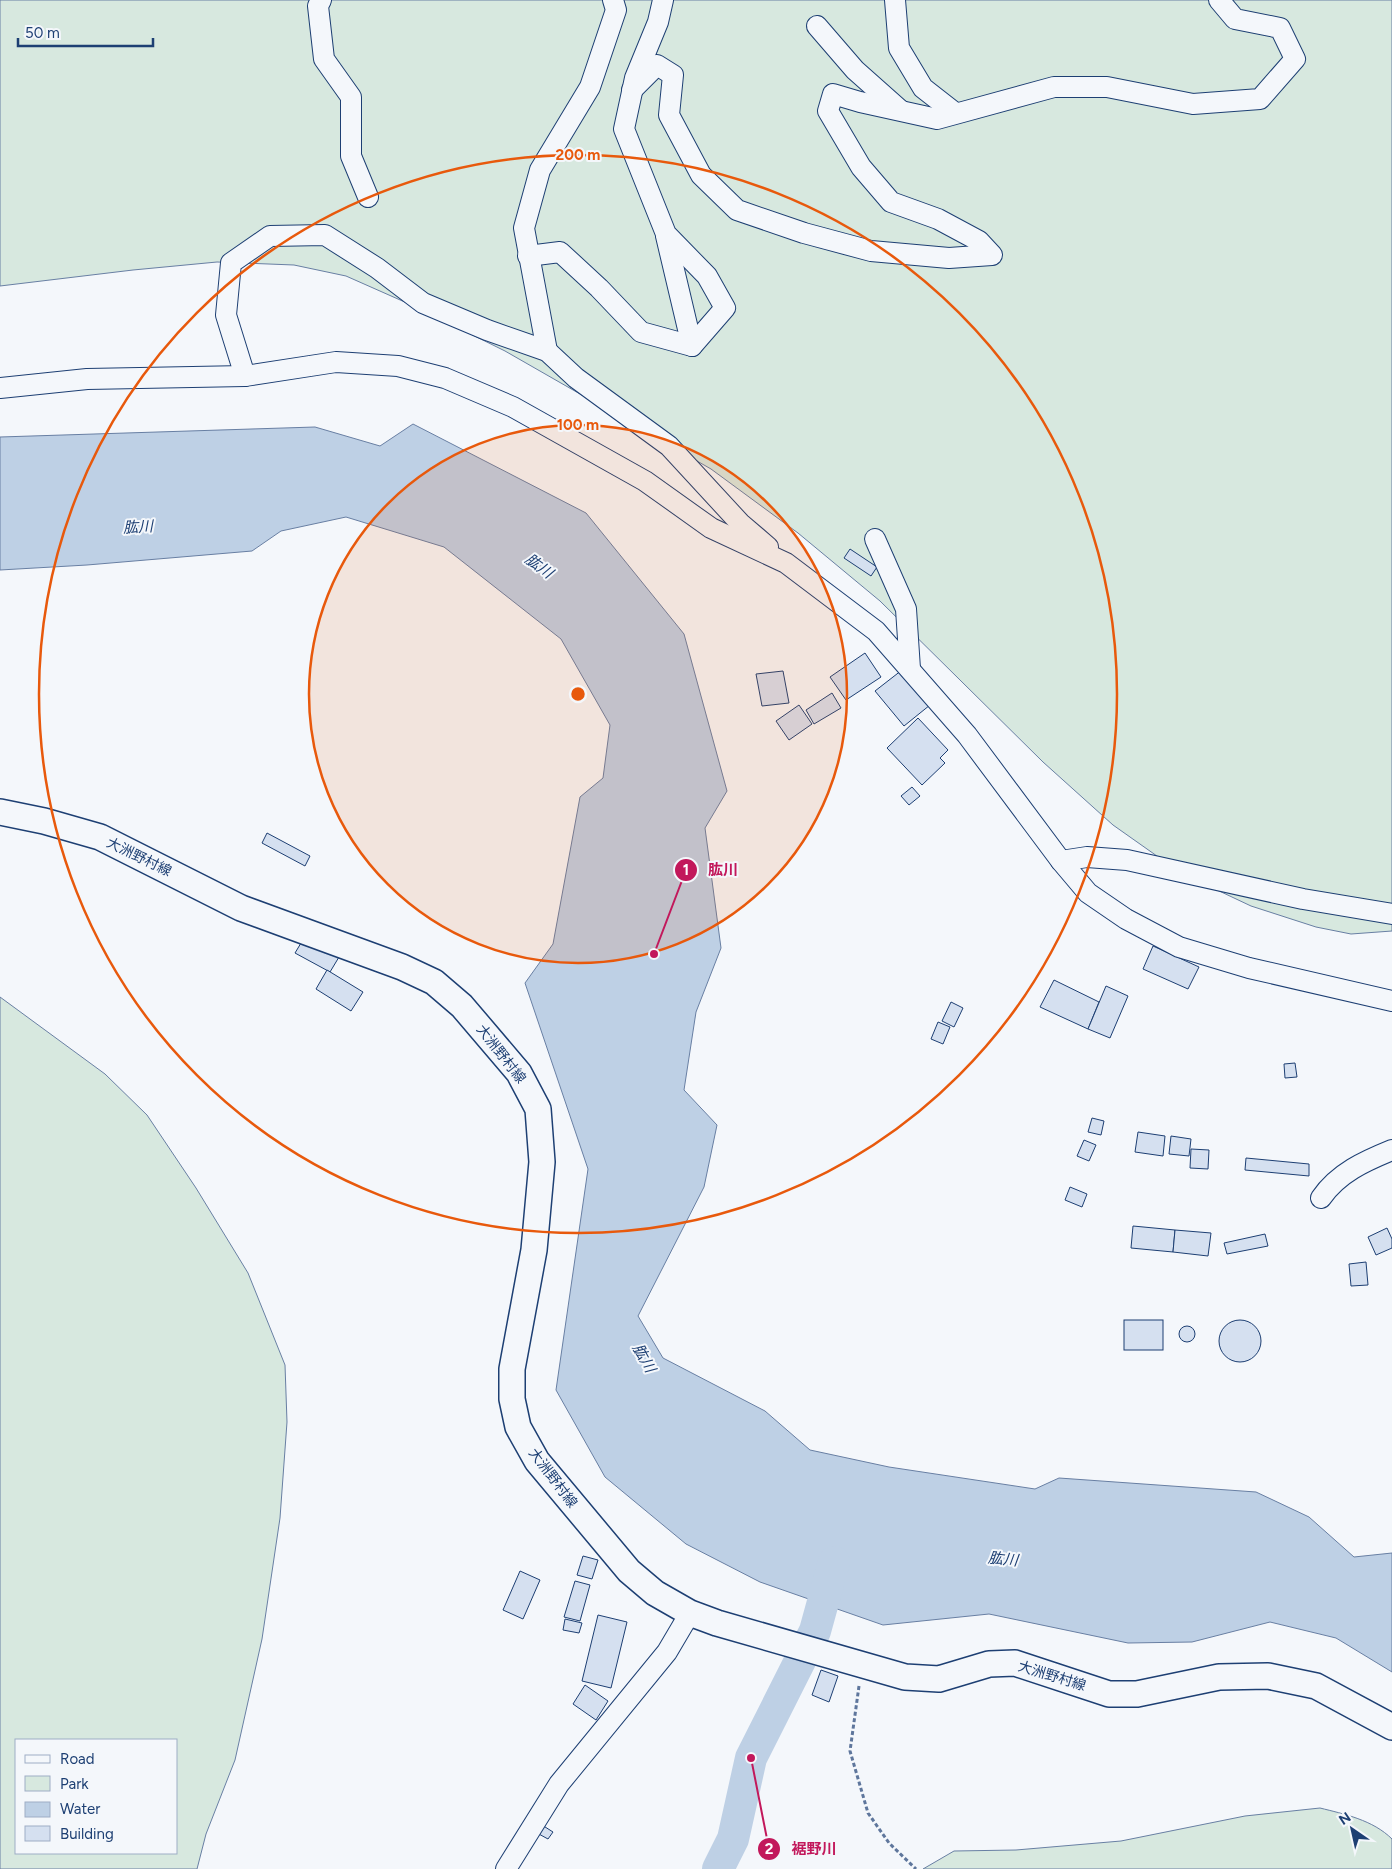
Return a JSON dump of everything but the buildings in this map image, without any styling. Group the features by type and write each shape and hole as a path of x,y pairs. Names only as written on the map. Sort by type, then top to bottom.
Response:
{"main road":[{"name":"大洲野村線","path":"0,812 100,837 242,908 402,967 434,982 462,1006 519,1073 538,1109 542,1162 534,1250 512,1369 512,1399 518,1427 537,1461 629,1571 655,1593 690,1613 824,1656 905,1677 939,1679 989,1664 1015,1663 1109,1694 1137,1694 1219,1676 1268,1676 1316,1686 1392,1727"}],"street":[{"path":"321,0 318,6 324,59 351,96 351,156 368,197"},
{"path":"547,352 524,228 540,170 590,87 616,10 613,0"},
{"path":"663,0 658,22 635,78 624,129 666,234 692,346"},
{"path":"658,22 673,0"},
{"path":"895,0 898,48 923,88 955,113"},
{"path":"632,90 657,65 674,75 669,115 701,175 737,210 804,233 871,250 950,258 992,255 979,241 938,219 891,202 861,166 828,110 833,94 937,119 1054,87 1107,87 1193,104 1260,99 1295,59 1280,28 1235,19 1218,0"},
{"path":"818,26 855,70 901,111"},
{"path":"666,234 707,276 725,308 692,346"},
{"path":"245,376 226,315 231,263 270,236 325,235 377,268 423,303 487,330 547,352 576,378 669,446 740,523 786,563 876,631 967,735 1061,861 1088,893 1126,919 1179,947 1249,968 1392,1001"},
{"path":"528,256 560,252 599,288 641,332 692,346"},
{"path":"0,388 87,379 245,376 336,362 398,366 445,378 513,407 645,481 711,528 786,563"},
{"path":"875,539 906,609 910,669"},
{"path":"1061,861 1087,857 1127,860 1303,899 1392,914"},
{"path":"1321,1198 1330,1184 1362,1162 1392,1150"},
{"path":"506,1869 559,1784 667,1652 690,1613"}],"path":[{"path":"862,1666 850,1751 868,1813 889,1843 916,1869"}],"green space":[{"path":"0,0 1392,0 1392,931 1351,934 1316,927 1251,906 1181,873 1113,825 1043,762 880,601 798,533 711,469 505,351 416,307 346,276 294,265 217,262 0,286"},
{"path":"0,997 105,1074 147,1115 196,1188 248,1273 285,1365 287,1422 280,1518 262,1639 235,1760 206,1834 197,1869 0,1869"},
{"path":"1320,1808 1367,1822 1384,1832 1392,1839 1392,1869 923,1869 954,1851 1016,1850 1121,1841 1245,1816"}],"water":[{"path":"413,424 586,513 684,634 727,791 705,828 721,948 696,1012 684,1090 717,1125 704,1187 638,1316 663,1358 765,1411 810,1450 889,1467 1035,1489 1059,1478 1256,1492 1309,1517 1354,1557 1392,1553 1392,1672 1336,1638 1270,1622 1192,1642 1128,1643 989,1614 883,1625 760,1582 686,1544 605,1477 556,1390 588,1169 525,983 553,944 580,797 603,778 610,725 561,639 444,547 346,517 281,531 252,551 87,565 0,570 0,437 315,427 380,446"}],"waterway":[{"path":"718,1869 733,1839 751,1758 815,1631 834,1562"}],"place":[{"name":"肱川","path":"654,954"},
{"name":"裾野川","path":"751,1758"}]}
